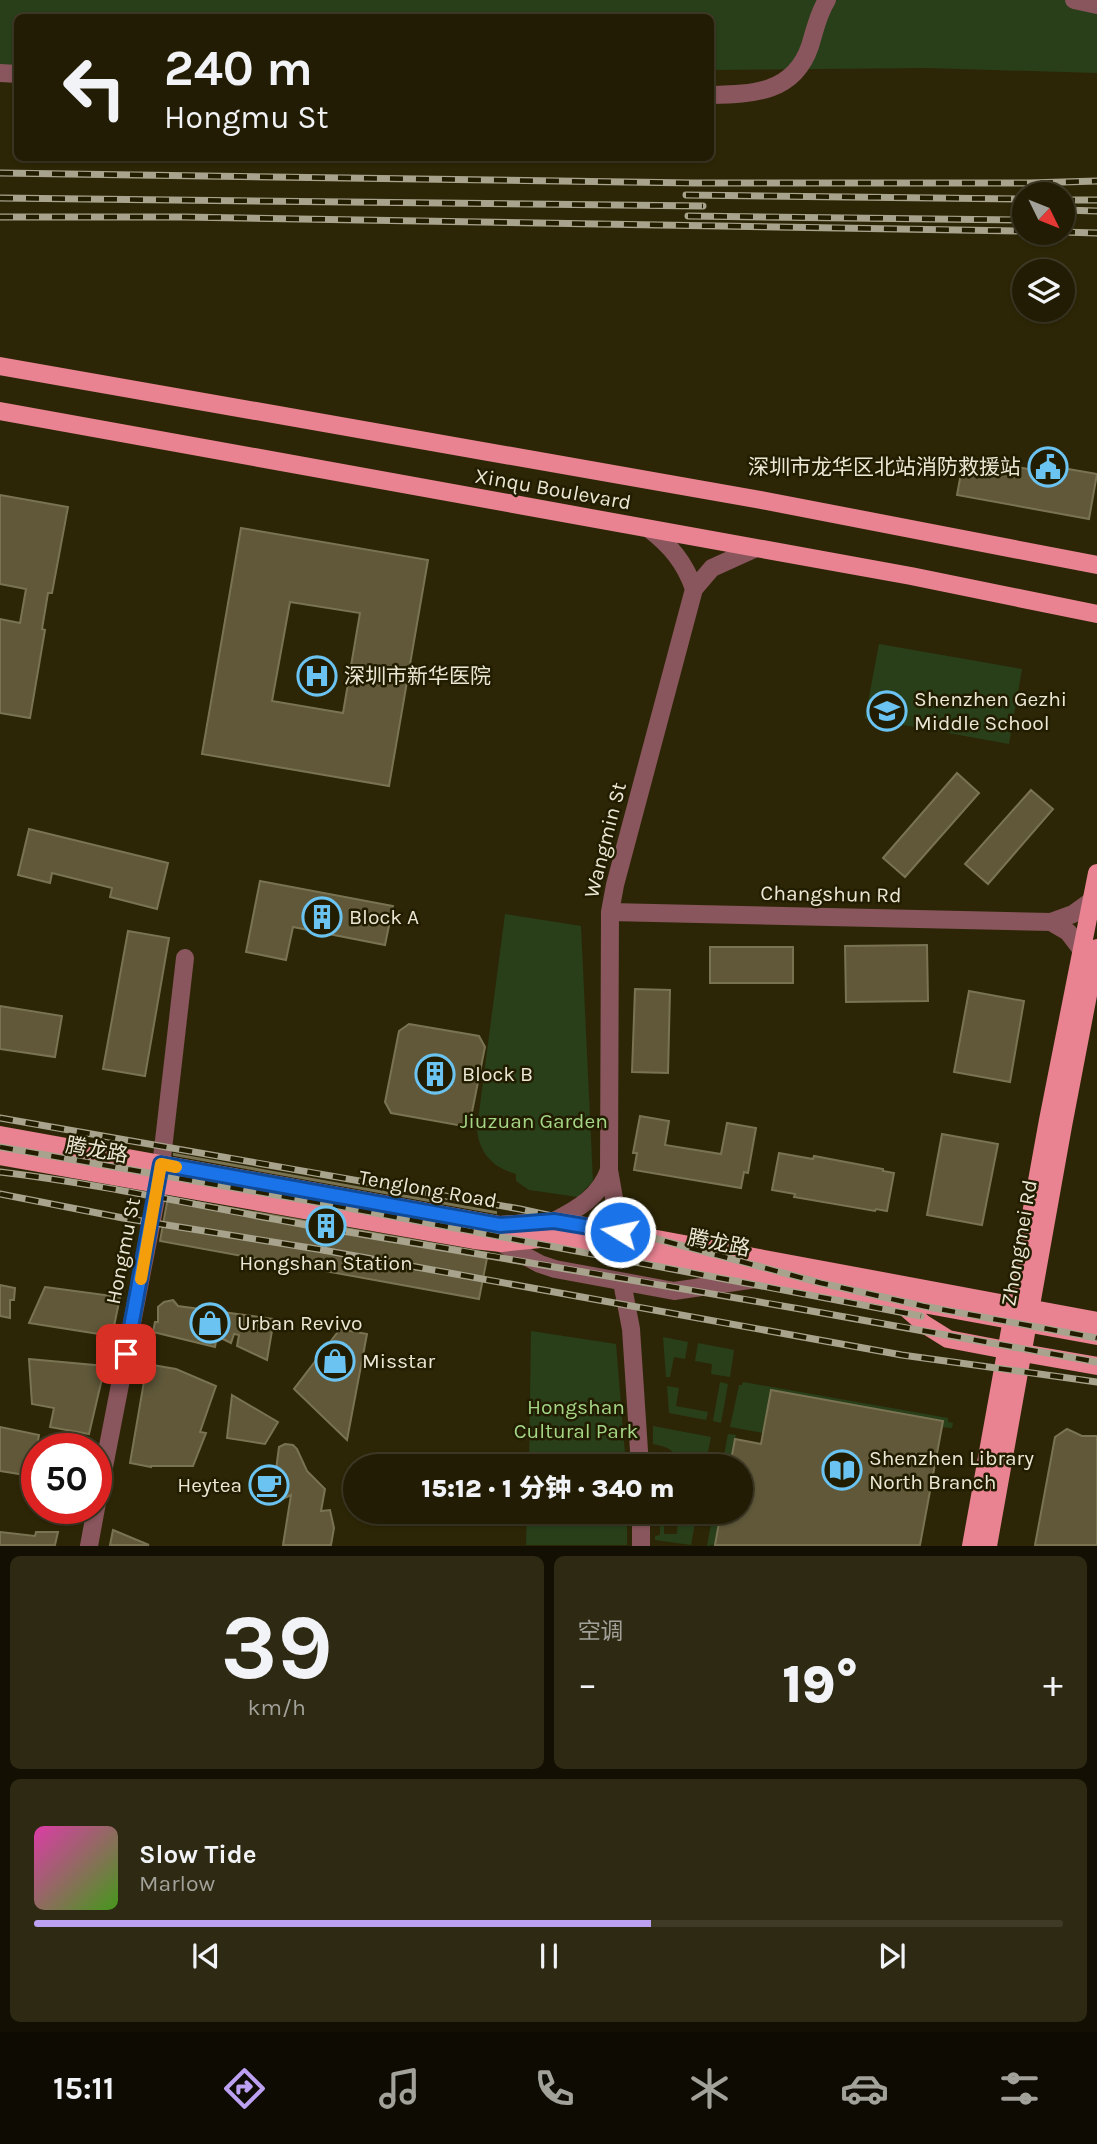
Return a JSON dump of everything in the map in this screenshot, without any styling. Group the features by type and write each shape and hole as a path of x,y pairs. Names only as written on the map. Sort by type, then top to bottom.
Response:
{"main road":[{"name":"Xinqu Boulevard","path":"0,366 761,500 1097,565"},
{"name":"Xinqu Boulevard","path":"0,411 911,576 1097,614"},
{"path":"1068,608 1097,623"},
{"name":"Zhongmei Rd","path":"988,1545 1015,1351 1089,949 1091,901 1097,873"},
{"name":"Tenglong Road","path":"0,1135 500,1225 554,1221 620,1232 1021,1316"},
{"name":"腾龙路","path":"0,1156 501,1243 550,1238 570,1239 896,1300 1021,1316 1097,1336"},
{"path":"896,1300 924,1324 948,1339 1097,1366"},
{"path":"1021,1316 1097,1321"},
{"name":"Zhongmei Rd","path":"971,1545 1015,1351"}],"street":[{"path":"714,95 768,89 793,77 806,57 818,16 827,0"},
{"path":"1074,0 1097,5"},
{"path":"649,529 663,539 682,562 694,589 712,568 754,549"},
{"name":"Wangmin St","path":"620,1232 609,1170 610,912 694,589"},
{"path":"1051,922 1073,914 1091,901"},
{"name":"Changshun Rd","path":"610,912 1051,922"},
{"path":"1051,922 1089,949"},
{"name":"Hongmu St","path":"111,1433 159,1184 185,958"},
{"path":"554,1221 598,1192 609,1170"},
{"path":"501,1243 555,1269 674,1291 773,1277"},
{"path":"622,1282 631,1329 639,1454"},
{"name":"Hongmu St","path":"89,1545 93,1524"},
{"path":"640,1545 641,1524"}],"green space":[{"path":"0,0 1097,0 1097,73 927,68 714,70 714,14 14,14 14,75 0,75"},
{"path":"879,644 1022,669 1009,744 865,718"},
{"name":"Jiuzuan Garden","path":"505,914 581,926 593,1181 578,1197 529,1190 516,1181 516,1174 488,1158 478,1137"},
{"name":"Hongshan Cultural Park","path":"531,1331 616,1344 625,1454 529,1454"},
{"path":"663,1337 688,1342 685,1359 674,1357 670,1377 666,1377"},
{"path":"698,1343 734,1350 730,1377 711,1374 712,1364 695,1361"},
{"path":"720,1382 728,1384 721,1423 713,1421"},
{"path":"743,1382 948,1418 948,1422 953,1423 952,1428 942,1427 943,1421 763,1433 730,1427 739,1385"},
{"path":"667,1386 679,1388 676,1406 708,1412 706,1420 669,1413"},
{"path":"653,1426 711,1437 707,1454 674,1454 663,1446 653,1444"},
{"path":"728,1434 736,1435 732,1454 724,1454"},
{"path":"527,1524 627,1524 627,1545 526,1545"},
{"path":"660,1524 664,1524 664,1534 677,1534 677,1524 695,1524 691,1545 655,1540 655,1536 660,1535"},
{"path":"711,1524 719,1524 715,1545 707,1546"}],"building":[{"path":"964,457 1061,475 1062,468 1097,474 1089,519 957,495"},
{"path":"0,495 68,507 52,593 48,593 42,629 45,630 30,718 0,713 0,619 20,623 26,589 0,584"},
{"path":"241,528 428,560 389,786 202,754","holes":["290,602 360,613 343,713 272,701"]},
{"path":"957,773 979,793 905,877 883,858"},
{"path":"1031,790 1053,809 988,884 965,864"},
{"path":"29,829 168,863 157,909 110,897 112,888 52,873 50,883 18,875"},
{"name":"Block A","path":"260,881 393,906 385,945 293,927 286,960 246,952"},
{"path":"128,931 169,938 145,1076 103,1069"},
{"path":"927,945 928,1001 846,1002 845,946"},
{"path":"710,947 793,947 793,983 710,983"},
{"path":"635,989 670,990 668,1073 632,1072"},
{"path":"969,991 1024,1001 1010,1082 954,1072"},
{"path":"0,1006 62,1016 55,1057 0,1049"},
{"name":"Block B","path":"409,1024 479,1036 485,1047 471,1117 463,1126 391,1113 385,1102 399,1031"},
{"path":"640,1116 669,1121 665,1145 721,1154 727,1123 756,1128 748,1173 744,1172 741,1188 634,1170 637,1153 633,1153"},
{"path":"942,1134 998,1144 982,1225 927,1215"},
{"path":"779,1153 813,1159 814,1156 894,1173 887,1211 794,1197 795,1194 772,1190"},
{"path":"174,1155 496,1212 496,1213"},
{"path":"168,1197 488,1253 479,1299 160,1241"},
{"path":"0,1285 15,1288 14,1300 10,1300 10,1318 0,1316"},
{"path":"45,1287 120,1297 112,1336 29,1323"},
{"path":"173,1300 178,1306 274,1319 267,1360 237,1346 239,1335 234,1334 231,1343 217,1336 215,1347 153,1332 155,1322 158,1322 158,1307"},
{"path":"340,1329 367,1334 347,1440 294,1389"},
{"path":"29,1359 105,1366 89,1433 50,1427 54,1408 32,1404"},
{"path":"147,1364 176,1369 216,1386 200,1432 206,1433 193,1466 151,1467 130,1463"},
{"name":"Shenzhen Library North Branch","path":"771,1390 943,1421 920,1545 715,1545 719,1524 753,1524 753,1454 732,1454 735,1439 761,1444"},
{"path":"232,1395 278,1422 265,1444 227,1438"},
{"path":"0,1427 29,1433 21,1433 21,1474 0,1471"},
{"path":"1067,1429 1082,1436 1097,1436 1097,1545 1035,1545 1055,1437"},
{"path":"285,1444 293,1445 297,1449 307,1471 325,1489 321,1511 330,1510 334,1528 331,1545 283,1545 291,1495 276,1502 268,1501 261,1494 262,1483 276,1470 279,1447"},
{"path":"113,1530 149,1545 110,1545"},
{"path":"0,1532 35,1536 36,1532 58,1532 55,1545 0,1545"}],"railway":[{"path":"0,173 694,183 1097,181"},
{"path":"686,195 1012,199"},
{"path":"0,198 703,206"},
{"path":"1075,200 1097,200"},
{"path":"1075,210 1097,211"},
{"path":"688,216 1012,220"},
{"path":"0,217 184,217 1012,231"},
{"path":"1075,232 1097,233"},
{"path":"0,1118 520,1209 657,1239 821,1283 923,1306 1097,1338"},
{"path":"0,1147 327,1204 921,1316"},
{"path":"0,1172 1097,1362"},
{"path":"0,1194 902,1355 1097,1382"}],"slow traffic":[{"path":"141,1279 161,1164 176,1167"}],"place":[{"name":"深圳市龙华区北站消防救援站","path":"1048,467"},
{"name":"深圳市新华医院","path":"317,676"},
{"name":"Shenzhen Gezhi Middle School","path":"887,711"},
{"name":"Block A","path":"322,917"},
{"name":"Block B","path":"435,1074"},
{"name":"Hongshan Station","path":"326,1226"},
{"name":"Urban Revivo","path":"210,1323"},
{"name":"Misstar","path":"335,1361"},
{"name":"Shenzhen Library North Branch","path":"842,1470"},
{"name":"Heytea","path":"269,1485"}],"route":[{"path":"126,1354 161,1164 500,1225 554,1221 620,1232"}]}
